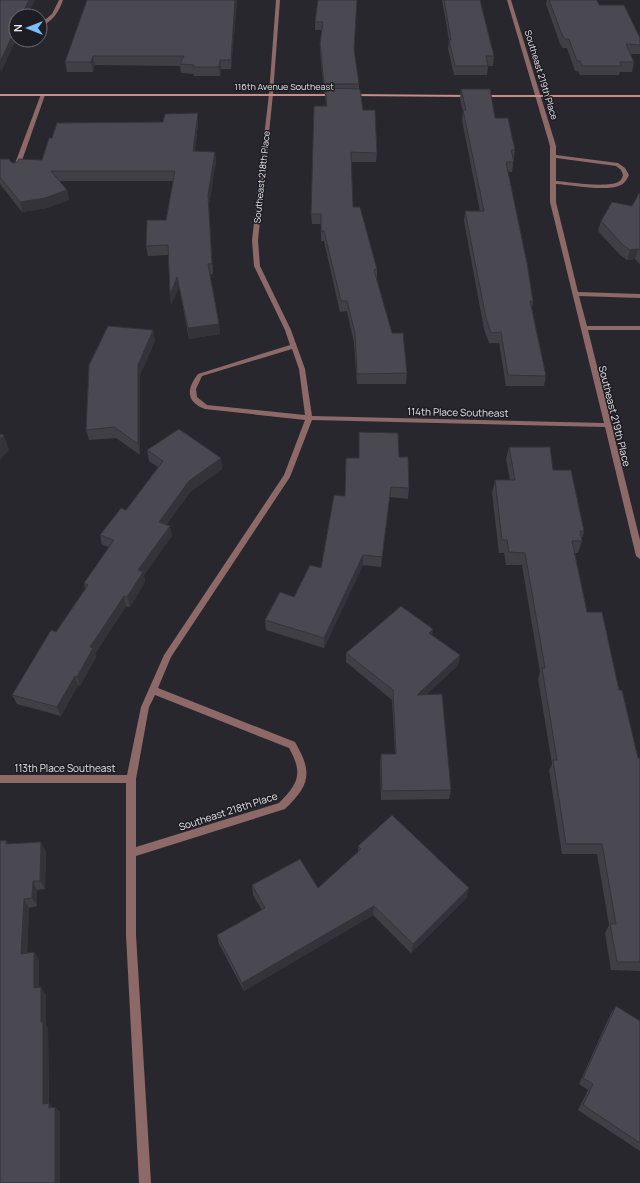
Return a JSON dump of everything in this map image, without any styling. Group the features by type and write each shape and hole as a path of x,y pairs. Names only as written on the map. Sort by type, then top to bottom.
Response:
{"main road":[{"name":"116th Avenue Southeast","path":"0,95 271,94 538,97 640,96"}],"street":[{"path":"48,21 56,13 61,0"},
{"name":"Southeast 218th Place","path":"145,1183 131,935 131,778 145,707 168,655 287,474 309,418 302,369 288,330 257,266 255,246 271,94 278,0"},
{"name":"Southeast 219th Place","path":"509,0 553,146 553,202 640,556"},
{"path":"16,170 43,95"},
{"path":"553,156 618,165 623,169 626,175 624,180 618,184 609,186 553,182"},
{"path":"575,294 640,296"},
{"path":"583,328 640,328"},
{"path":"294,346 200,375 193,383 191,392 197,403 205,407 309,418"},
{"name":"114th Place Southeast","path":"309,418 607,425"},
{"name":"Southeast 218th Place","path":"131,853 282,806 296,794 304,774 300,758 292,744 153,690"},
{"name":"113th Place Southeast","path":"0,779 131,778"}],"building":[{"path":"0,0 29,0 25,8 8,8 8,45 0,62"},
{"path":"87,0 235,0 231,60 220,60 219,67 193,67 194,65 180,64 184,56 93,56 91,62 65,62"},
{"path":"318,0 357,0 354,49 359,84 324,84 320,43 323,22 315,22"},
{"path":"444,0 480,0 494,56 486,56 488,66 455,66 449,40 451,40"},
{"path":"549,0 597,0 599,5 624,5 640,38 640,45 626,44 634,62 620,62 621,66 582,66 580,61 577,61 569,39 565,39 562,35"},
{"path":"325,88 360,89 363,110 375,110 377,153 351,152 353,207 360,207 377,269 374,270 392,333 403,333 407,373 357,374 355,333 347,301 341,301 324,231 321,231 321,214 311,214 314,106 327,106"},
{"path":"461,89 490,89 495,118 508,118 515,150 511,150 514,162 506,162 527,263 533,301 530,301 546,376 508,375 501,332 491,333 486,318 465,211 484,211 463,110 466,110"},
{"path":"198,113 193,151 215,152 208,195 212,264 208,264 219,324 188,328 177,277 170,295 168,245 146,246 147,220 166,220 175,171 51,171 67,190 45,198 20,202 0,177 0,159 9,159 12,163 17,162 19,159 42,160 49,138 52,138 57,123 163,122 165,114"},
{"path":"639,193 640,250 630,250 623,245 601,221 612,202 632,206"},
{"path":"108,326 153,330 138,365 138,444 114,427 86,430 89,365"},
{"path":"179,429 221,458 189,481 159,522 170,526 138,570 143,572 127,597 124,596 90,647 93,648 77,677 75,676 57,707 12,695 51,630 56,632 88,585 84,583 114,540 100,535 121,508 126,510 163,461 147,450"},
{"path":"359,432 398,433 399,457 408,457 409,488 391,487 382,557 363,555 324,638 265,620 280,592 294,597 310,565 321,568 334,495 345,496 346,458 359,458"},
{"path":"0,434 4,435 0,440"},
{"path":"509,447 550,447 553,470 571,470 584,531 580,531 582,541 572,541 587,612 602,612 619,690 622,690 638,758 640,758 640,962 617,962 610,924 616,924 602,844 566,844 553,760 557,760 542,668 545,668 525,553 509,552 507,540 502,540 495,480 515,480"},
{"path":"401,606 433,629 429,633 460,655 417,695 442,694 451,790 382,791 381,754 396,754 393,690 346,653"},
{"path":"392,815 469,888 413,944 374,906 242,983 217,935 265,908 252,885 300,859 318,888 361,849 358,846"},
{"path":"6,840 6,844 41,842 40,881 33,881 32,898 24,899 21,954 34,952 34,988 41,987 41,1022 43,1022 43,1104 49,1103 49,1108 55,1107 55,1183 0,1183 0,841"},
{"path":"616,1006 640,1021 640,1143 583,1105 593,1084 583,1078"}]}
